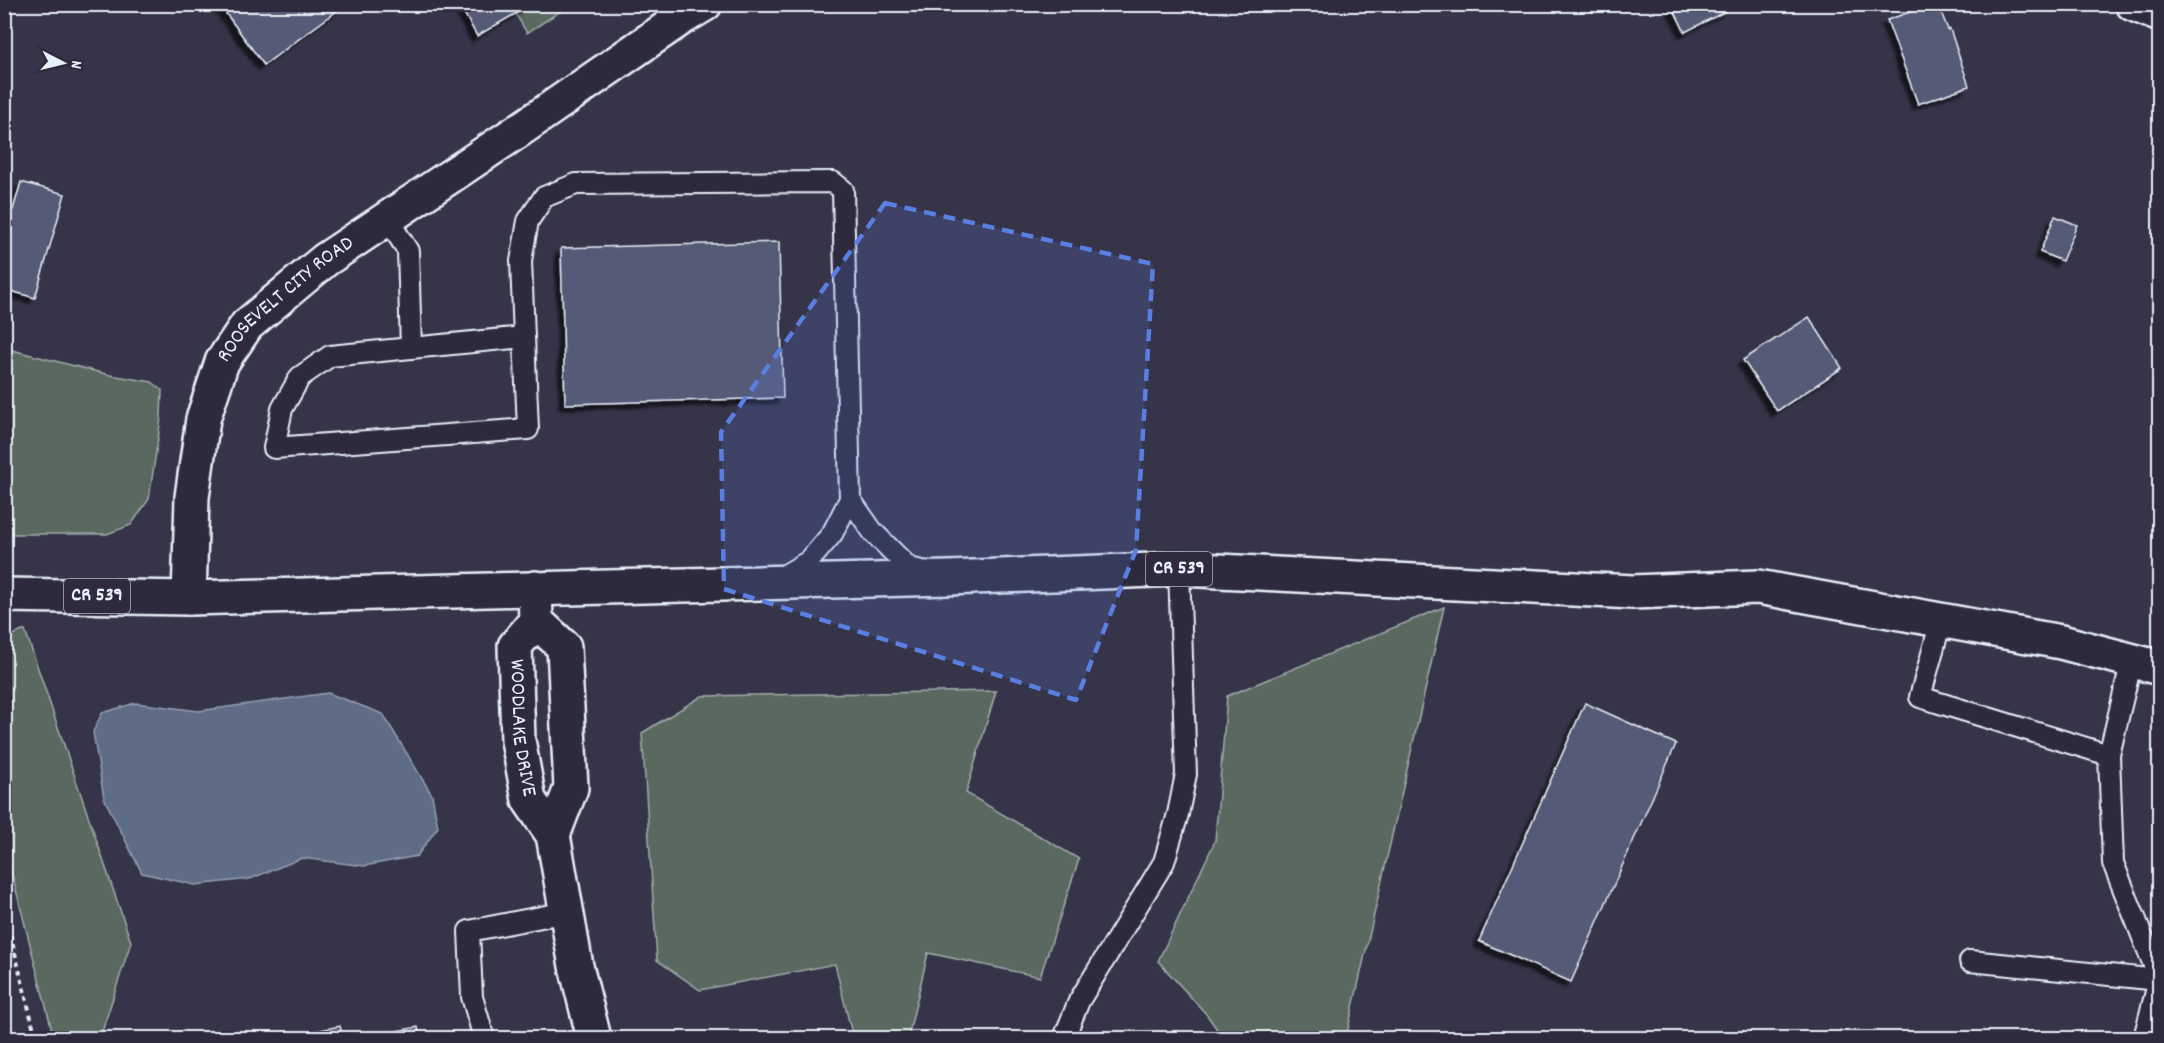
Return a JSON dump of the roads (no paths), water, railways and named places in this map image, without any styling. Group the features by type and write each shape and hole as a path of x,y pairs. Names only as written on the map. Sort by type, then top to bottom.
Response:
{"main road":[{"name":"ROOSEVELT CITY ROAD","path":"189,598 192,497 203,419 222,362 247,325 325,260 705,4"},
{"path":"2133,4 2160,15"},
{"name":"CR 539","path":"4,595 189,598 948,578 1179,569 1633,592 1758,587 2061,642 2146,664"},
{"path":"536,588 536,621"},
{"name":"WOODLAKE DRIVE","path":"553,835 571,788 564,648 536,621 515,646 518,740 529,800 553,835 576,966 594,1038"}],"lane":[{"path":"524,337 330,356 300,377 282,409 274,448 528,429 521,261 528,221 544,197 576,184 833,182 843,190 850,499 832,534 809,561 773,582"},
{"path":"387,218 408,251 411,348"},
{"path":"850,499 873,532 909,568 948,578"},
{"path":"1064,1038 1079,1001 1164,862 1178,814 1185,774 1179,569"},
{"path":"1941,621 1920,697 2109,755"},
{"path":"2144,1038 2159,980 2113,863 2109,755 2146,664"},
{"path":"484,1038 472,997 469,931 567,912"},
{"path":"1970,962 2159,980"}],"water":[{"path":"328,693 383,714 432,795 438,827 417,856 364,866 302,858 250,879 195,885 142,873 104,798 93,732 102,713 135,703 199,711"}]}
